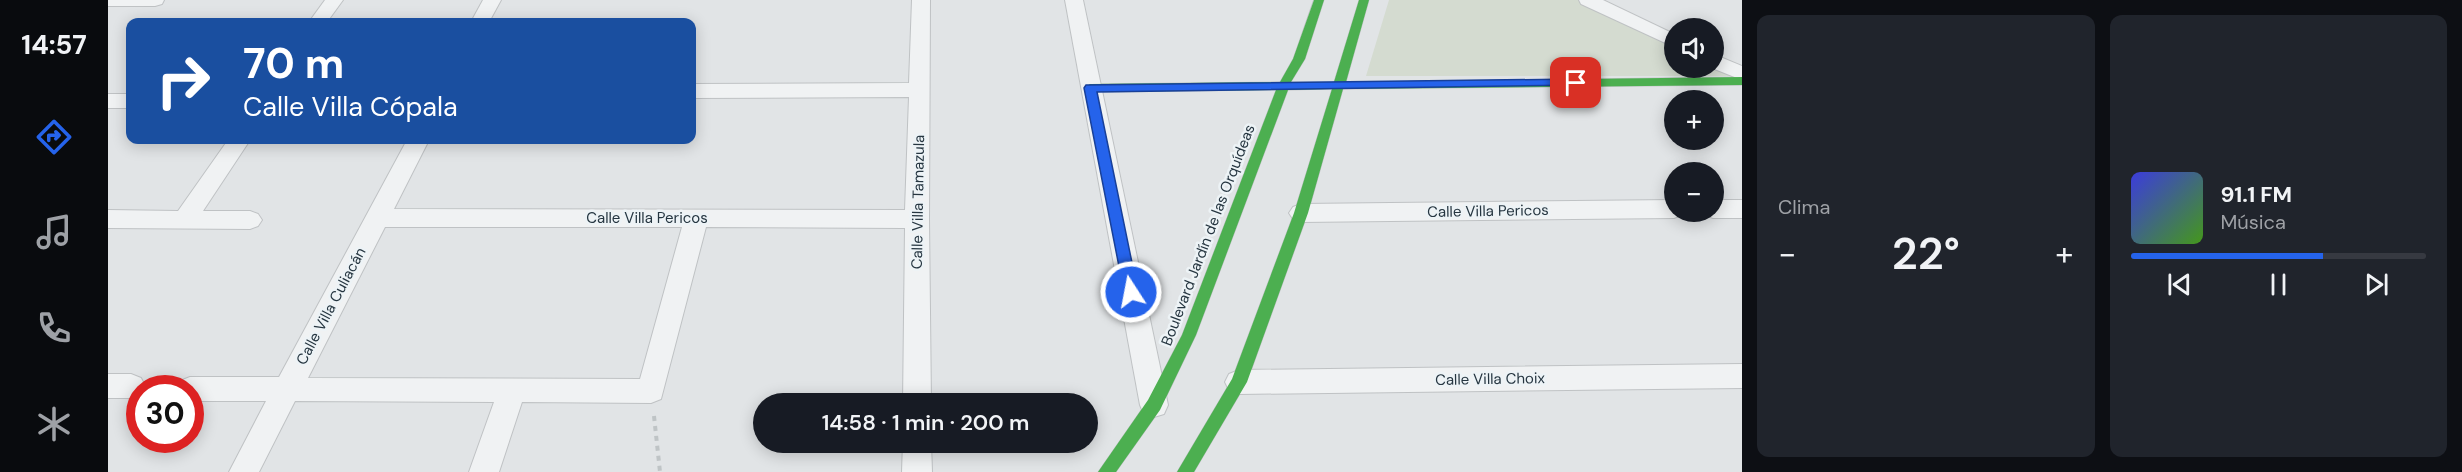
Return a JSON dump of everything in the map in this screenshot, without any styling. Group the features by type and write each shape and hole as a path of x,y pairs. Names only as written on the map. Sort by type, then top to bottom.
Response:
{"street":[{"path":"108,0 155,0"},
{"path":"321,18 334,0"},
{"path":"482,18 492,0"},
{"name":"Calle Villa Tamazula","path":"917,393 921,0"},
{"path":"1074,0 1154,405"},
{"name":"Boulevard Jardín de las Orquídeas","path":"1106,472 1154,405 1189,335 1284,85 1299,59 1319,0"},
{"path":"1185,472 1239,382 1301,213 1364,0"},
{"path":"1588,0 1664,36"},
{"path":"1724,65 1742,74"},
{"path":"1090,88 1742,81"},
{"path":"696,91 921,90"},
{"path":"108,101 126,101"},
{"path":"184,220 236,144"},
{"name":"Calle Villa Culiacán","path":"244,472 416,144"},
{"name":"Calle Villa Pericos","path":"1301,213 1664,209"},
{"path":"1724,209 1742,209"},
{"name":"Calle Villa Pericos","path":"377,218 917,219"},
{"path":"108,219 249,220"},
{"path":"204,389 651,391 696,219"},
{"name":"Calle Villa Choix","path":"1239,382 1742,376"},
{"path":"484,472 512,390"},
{"path":"917,453 917,472"}],"path":[{"path":"651,391 660,472"}],"shaded area":[{"path":"1389,0 1582,0 1664,39 1664,76 1366,76"},
{"path":"1724,71 1739,76 1724,76"}],"traffic: fast":[{"path":"1106,472 1154,405 1189,335 1284,85 1299,59 1319,0"},
{"path":"1185,472 1239,382 1301,213 1364,0"},
{"path":"1090,88 1742,81"}],"route":[{"path":"1131,292 1090,88 1576,83"}]}
